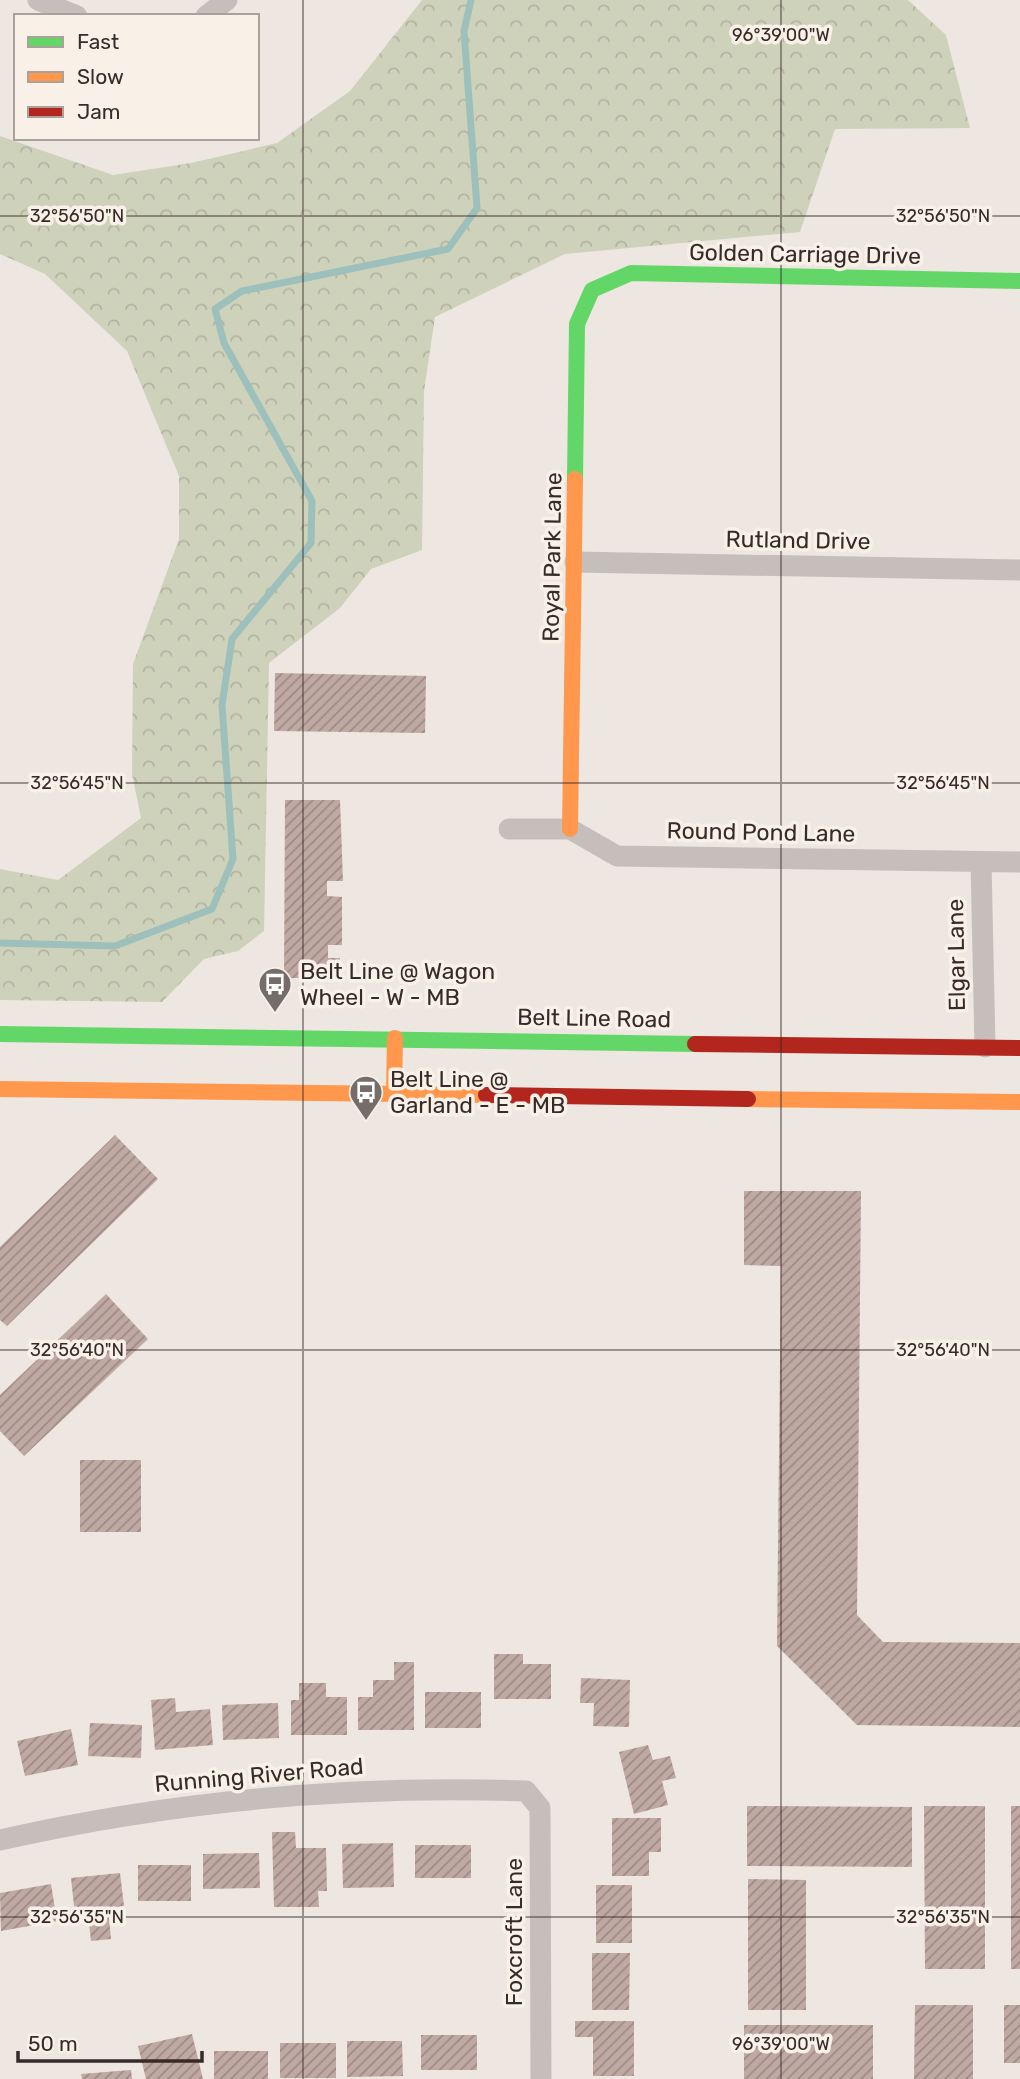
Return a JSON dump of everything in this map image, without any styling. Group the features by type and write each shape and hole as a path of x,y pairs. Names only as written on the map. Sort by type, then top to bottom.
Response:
{"main road":[{"name":"Golden Carriage Drive","path":"592,290 631,273 1020,281"},
{"name":"Royal Park Lane","path":"570,829 577,324 592,290"},
{"name":"Belt Line Road","path":"0,1034 395,1038 622,1048 985,1054 1020,1048"},
{"path":"394,1094 395,1038"},
{"path":"0,1089 394,1094 622,1090 984,1095 1020,1102"}],"street":[{"path":"38,0 72,14"},
{"path":"209,14 227,0"},
{"name":"Rutland Drive","path":"575,562 1020,570"},
{"name":"Round Pond Lane","path":"509,829 570,829 618,856 1020,862"},
{"name":"Elgar Lane","path":"981,863 985,1054"},
{"name":"Running River Road","path":"0,1840 113,1816 291,1794 439,1788 526,1791"},
{"name":"Foxcroft Lane","path":"526,1791 540,1808 541,2079"}],"green space":[{"path":"422,0 908,0 946,35 970,128 835,129 800,232 565,254 435,317 424,391 422,550 371,569 340,608 269,663 264,931 238,951 204,959 162,1002 0,1000 0,869 58,880 141,818 132,774 133,664 179,539 179,476 127,351 45,274 0,254 0,136 113,175 191,163 277,143 350,91"}],"building":[{"path":"275,673 426,676 425,733 274,731"},
{"path":"285,800 340,800 343,881 327,881 327,896 342,897 342,945 328,945 328,958 340,958 340,978 284,978"},
{"path":"115,1135 158,1179 7,1326 0,1320 0,1247"},
{"path":"744,1191 861,1191 857,1615 883,1642 1020,1643 1020,1727 857,1725 777,1646 781,1266 744,1265"},
{"path":"106,1294 148,1339 24,1456 0,1431 0,1395"},
{"path":"80,1460 141,1460 141,1532 80,1532"},
{"path":"494,1654 523,1654 523,1664 551,1664 551,1699 494,1699"},
{"path":"394,1662 414,1662 414,1730 358,1730 358,1697 373,1697 373,1680 394,1680"},
{"path":"581,1678 630,1680 629,1727 593,1726 594,1703 580,1703"},
{"path":"299,1683 326,1683 326,1697 347,1697 347,1735 291,1735 291,1700 299,1700"},
{"path":"425,1692 481,1692 481,1728 425,1728"},
{"path":"175,1698 176,1712 210,1709 213,1745 155,1750 151,1700"},
{"path":"278,1703 279,1738 223,1740 222,1705"},
{"path":"90,1723 142,1725 141,1758 88,1756"},
{"path":"71,1729 78,1765 25,1776 17,1741"},
{"path":"648,1745 653,1760 670,1756 676,1778 662,1781 668,1805 634,1814 619,1752"},
{"path":"747,1806 912,1807 912,1867 747,1866"},
{"path":"924,1806 985,1806 985,1969 925,1969"},
{"path":"1011,1806 1020,1806 1020,1969 1011,1969"},
{"path":"612,1818 661,1818 661,1852 649,1852 649,1876 612,1876"},
{"path":"272,1832 295,1832 296,1848 326,1848 327,1891 318,1891 319,1907 274,1907"},
{"path":"393,1843 394,1887 343,1888 342,1844"},
{"path":"415,1845 471,1845 471,1878 415,1878"},
{"path":"259,1853 260,1888 203,1889 203,1854"},
{"path":"138,1865 191,1865 191,1901 138,1901"},
{"path":"120,1873 124,1906 108,1908 111,1939 91,1941 88,1914 75,1915 71,1878"},
{"path":"748,1879 806,1880 806,2010 748,2010"},
{"path":"51,1884 57,1921 1,1931 0,1893"},
{"path":"596,1885 632,1885 632,1943 596,1943"},
{"path":"592,1953 630,1953 629,2010 592,2010"},
{"path":"915,2005 973,2005 973,2079 914,2079"},
{"path":"1004,2005 1020,2005 1020,2063 1004,2063"},
{"path":"575,2021 634,2021 634,2076 593,2076 593,2037 575,2037"},
{"path":"744,2025 873,2025 873,2079 744,2079"},
{"path":"192,2034 203,2079 146,2079 138,2046"},
{"path":"421,2035 477,2035 477,2070 421,2070"},
{"path":"347,2041 402,2041 403,2076 347,2077"},
{"path":"280,2043 336,2043 336,2078 280,2078"},
{"path":"214,2051 268,2051 268,2079 214,2079"},
{"path":"131,2070 132,2079 82,2079 81,2074"}],"waterway":[{"path":"0,943 115,946 212,909 233,859 222,705 232,639 311,543 312,501 224,343 215,309 242,291 448,249 477,208 464,31 471,0"}],"traffic: fast":[{"path":"575,479 577,324 592,290 631,273 1020,281"},
{"path":"0,1034 695,1044"}],"traffic: slow":[{"path":"570,829 575,479"},
{"path":"394,1094 395,1038"},
{"path":"0,1089 486,1095"},
{"path":"748,1099 1020,1102"}],"traffic: jam":[{"path":"695,1044 1020,1048"},
{"path":"486,1095 748,1099"}],"place":[{"name":"Belt Line @ Wagon Wheel - W - MB","path":"275,1014"},
{"name":"Belt Line @ Garland - E - MB","path":"366,1122"}]}
